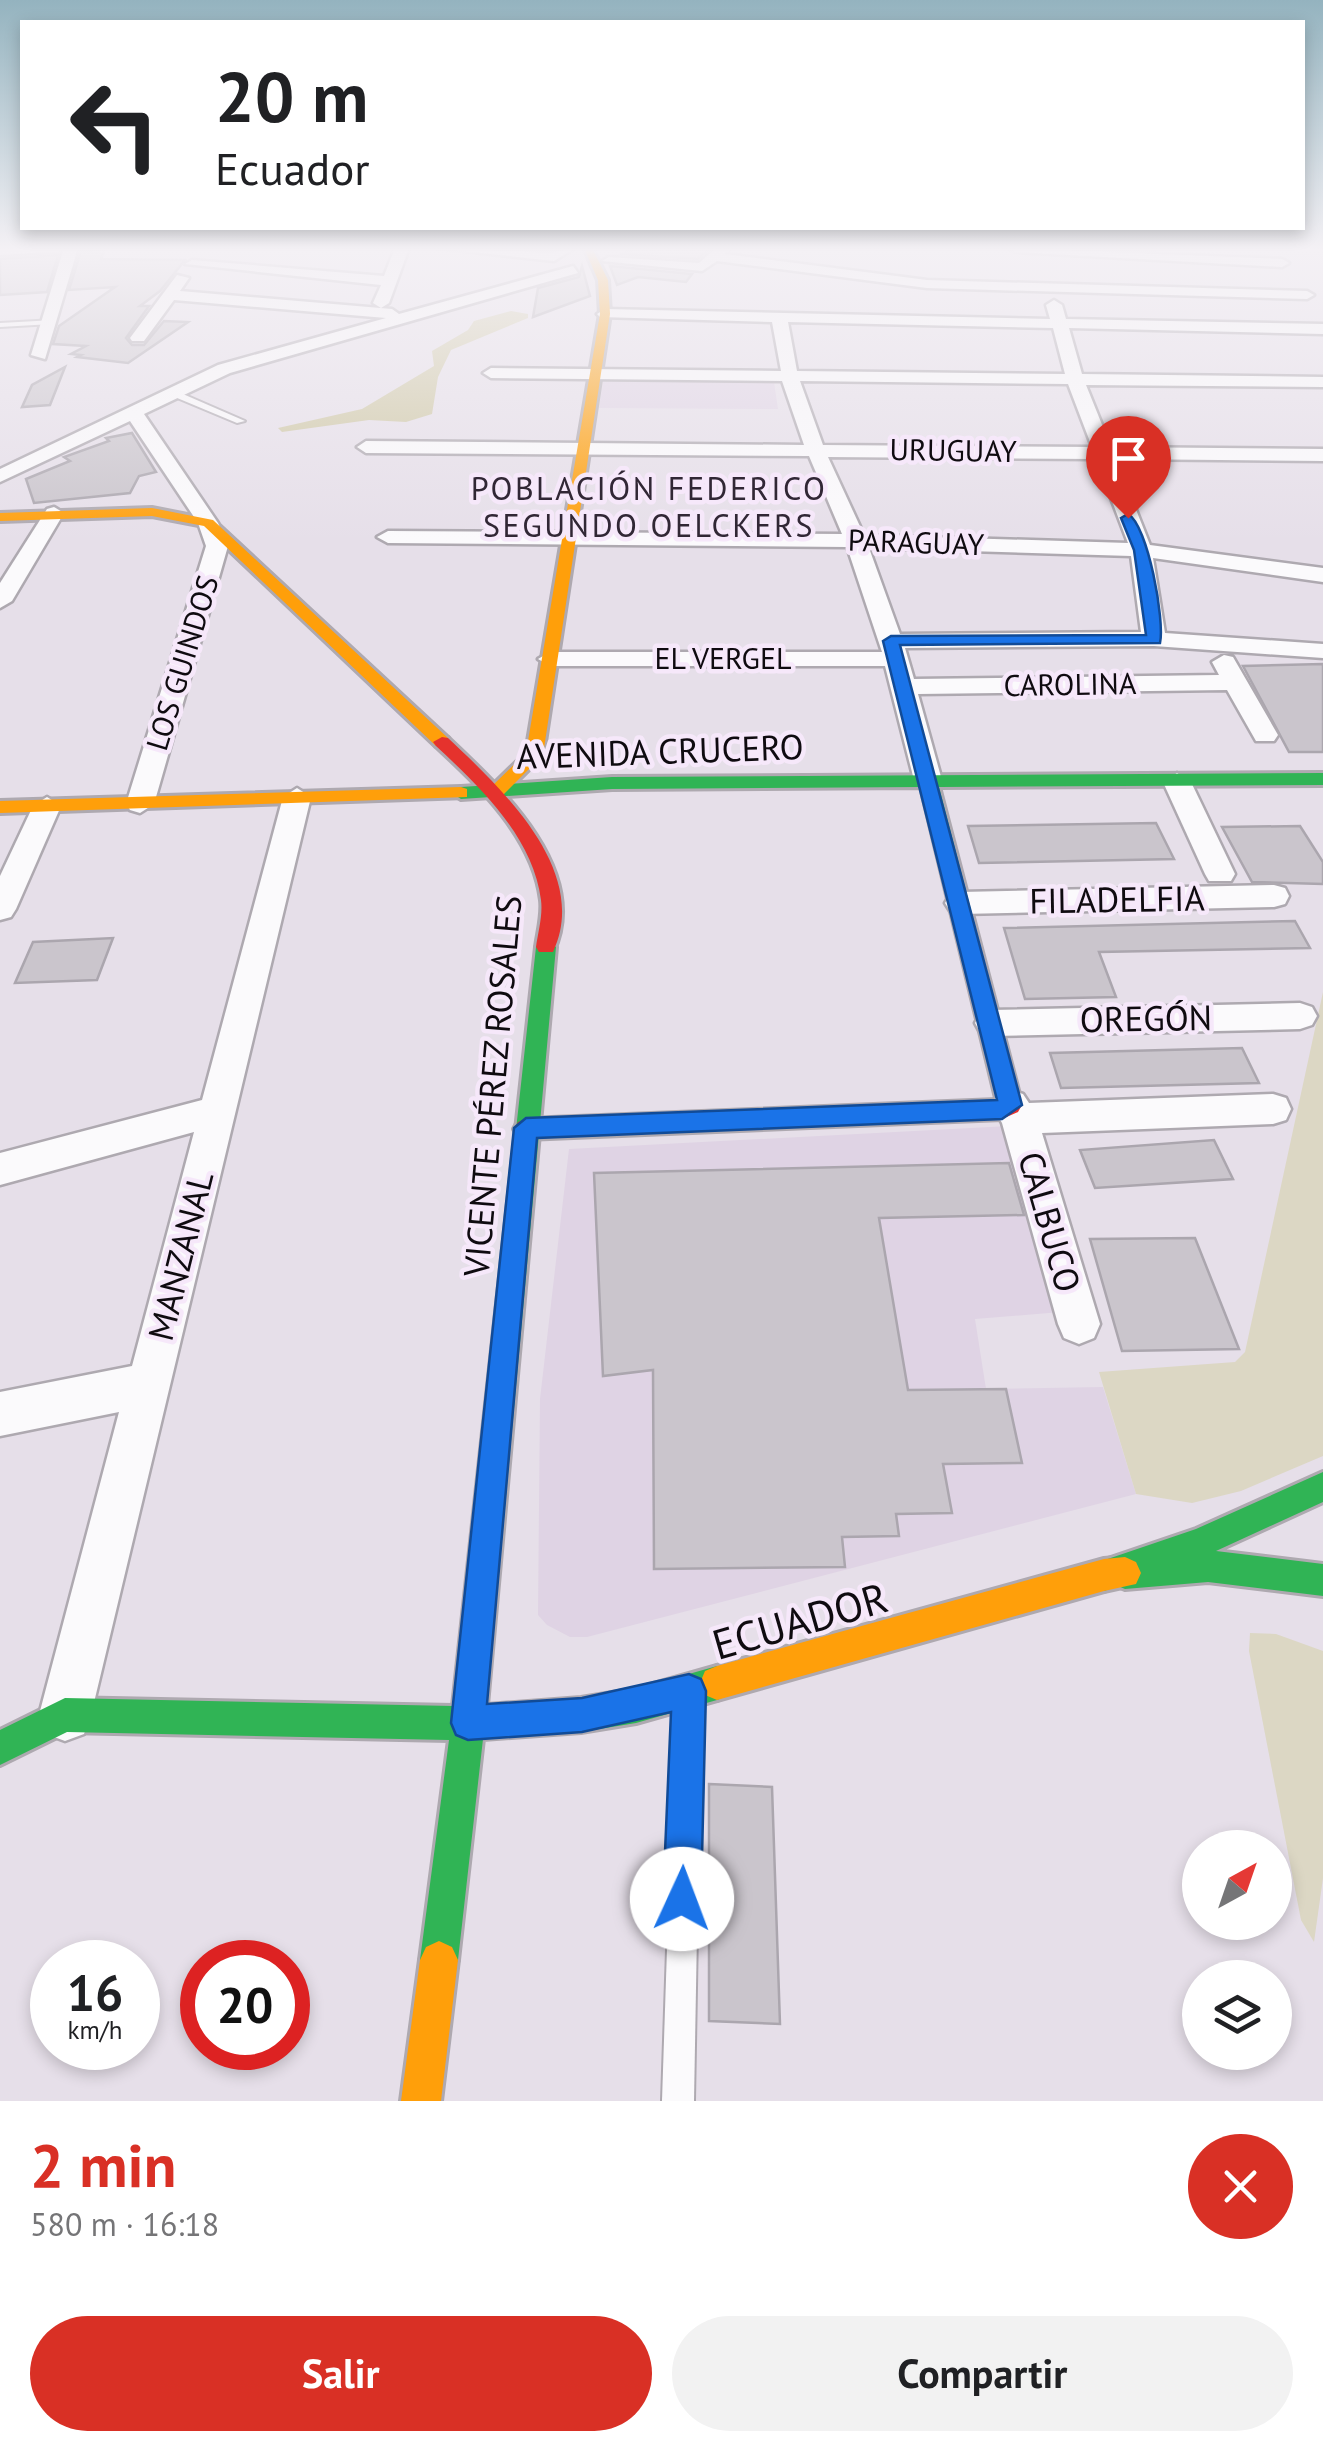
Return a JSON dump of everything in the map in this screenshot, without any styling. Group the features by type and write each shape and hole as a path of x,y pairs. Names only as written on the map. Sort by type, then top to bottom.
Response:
{"main road":[{"path":"496,792 534,754 600,346"},
{"path":"0,517 152,512 208,523"},
{"name":"VICENTE PÉREZ ROSALES","path":"208,523 496,792 528,840 551,900 468,1723 421,2101"},
{"name":"AVENIDA CRUCERO","path":"0,806 496,792 612,783 1323,779"},
{"name":"CALBUCO","path":"929,784 1014,1112"},
{"path":"526,1128 1002,1109 1014,1112"},
{"path":"1104,1575 1198,1543 1323,1487"},
{"name":"ECUADOR","path":"0,1748 65,1715 468,1723 582,1715 689,1691 1104,1575 1208,1566 1323,1580"}],"street":[{"path":"39,355 43,346"},
{"path":"0,476 224,369 295,346"},
{"name":"CALBUCO","path":"783,346 795,403 856,541 894,650 929,784"},
{"path":"1065,346 1074,379 1141,550 1154,639"},
{"path":"492,373 1323,382"},
{"name":"VICENTE PÉREZ ROSALES","path":"134,413 208,523"},
{"name":"URUGUAY","path":"366,447 1323,455"},
{"name":"URUGUAY","path":"391,453 582,450"},
{"path":"0,601 7,576 54,513"},
{"name":"LOS GUINDOS","path":"140,804 216,554 215,536 208,523"},
{"name":"PARAGUAY","path":"388,537 856,541 1141,550 1323,575"},
{"name":"EL VERGEL","path":"550,659 1154,639 1315,655"},
{"path":"1265,735 1221,658 1315,655"},
{"name":"CAROLINA","path":"904,688 1236,682"},
{"path":"1176,782 1220,874"},
{"name":"MANZANAL","path":"65,1715 297,797"},
{"path":"0,909 47,806"},
{"name":"FILADELFIA","path":"960,903 1274,896"},
{"name":"OREGÓN","path":"992,1023 1300,1016"},
{"path":"1014,1112 1273,1109"},
{"path":"0,1168 217,1111"},
{"name":"CALBUCO","path":"1014,1112 1079,1324"},
{"path":"0,1414 150,1384"}],"lane":[{"path":"173,393 240,421"},
{"path":"678,2101 689,1691"}],"shaded area":[{"path":"440,346 461,346 451,350 438,377 432,414 406,422 369,420 282,432 278,428 362,409 434,366 432,351"},
{"path":"603,381 774,382 778,409 599,408"},
{"path":"1323,992 1323,1456 1241,1491 1192,1503 1136,1494 1099,1372 1235,1362 1245,1352"},
{"path":"1009,1126 1061,1312 975,1319 986,1389 1103,1387 1136,1494 587,1637 570,1637 547,1625 538,1615 540,1399 569,1149"},
{"path":"1250,1633 1276,1634 1323,1651 1323,1878 1314,1942 1301,1920 1292,1873 1292,1830 1284,1830 1249,1651"}],"building":[{"path":"86,346 153,346 128,363 71,354"},
{"path":"65,367 50,405 22,407 32,385"},
{"path":"132,433 156,472 139,476 130,493 34,503 26,479 70,461 64,457 109,441 106,438"},
{"path":"1323,664 1323,752 1289,752 1243,666"},
{"path":"1156,823 1174,859 979,863 968,826"},
{"path":"1300,826 1323,862 1323,884 1252,882 1222,827"},
{"path":"1295,921 1310,948 1099,952 1116,997 1025,999 1004,928"},
{"path":"113,938 97,980 15,983 33,942"},
{"path":"1242,1048 1259,1083 1061,1088 1050,1053"},
{"path":"1214,1140 1233,1179 1095,1188 1080,1150"},
{"path":"1009,1163 1024,1215 879,1218 908,1390 1006,1389 1022,1463 943,1464 952,1513 896,1514 899,1536 842,1537 845,1567 654,1569 653,1370 603,1376 594,1173"},
{"path":"1195,1238 1239,1349 1122,1351 1090,1239"},
{"path":"709,1784 772,1787 780,2024 709,2021"}],"traffic: fast":[{"path":"461,793 612,783 1323,779"},
{"path":"929,784 1008,1098"},
{"path":"439,1960 468,1723 546,947"},
{"path":"1104,1575 1199,1543 1323,1487"},
{"path":"1125,1573 1208,1566 1323,1580"},
{"path":"0,1748 65,1715 468,1723 581,1715 636,1706 717,1683"}],"traffic: slow":[{"path":"496,792 534,755 600,346"},
{"path":"0,517 152,512 208,523 442,742"},
{"path":"0,807 461,793"},
{"path":"717,1683 1104,1575 1125,1573"},
{"path":"421,2101 439,1960"}],"traffic: jam":[{"path":"442,742 510,813 537,855 551,900 546,947"},
{"path":"526,1129 1002,1109 1010,1105 1008,1098"}],"district":[{"name":"POBLACIÓN FEDERICO SEGUNDO OELCKERS","path":"649,508"}],"route":[{"path":"682,1899 689,1691 636,1706 582,1715 468,1723 526,1128 1002,1109 1010,1105 1011,1096 891,641 1154,639 1141,550 1128,518"}]}
